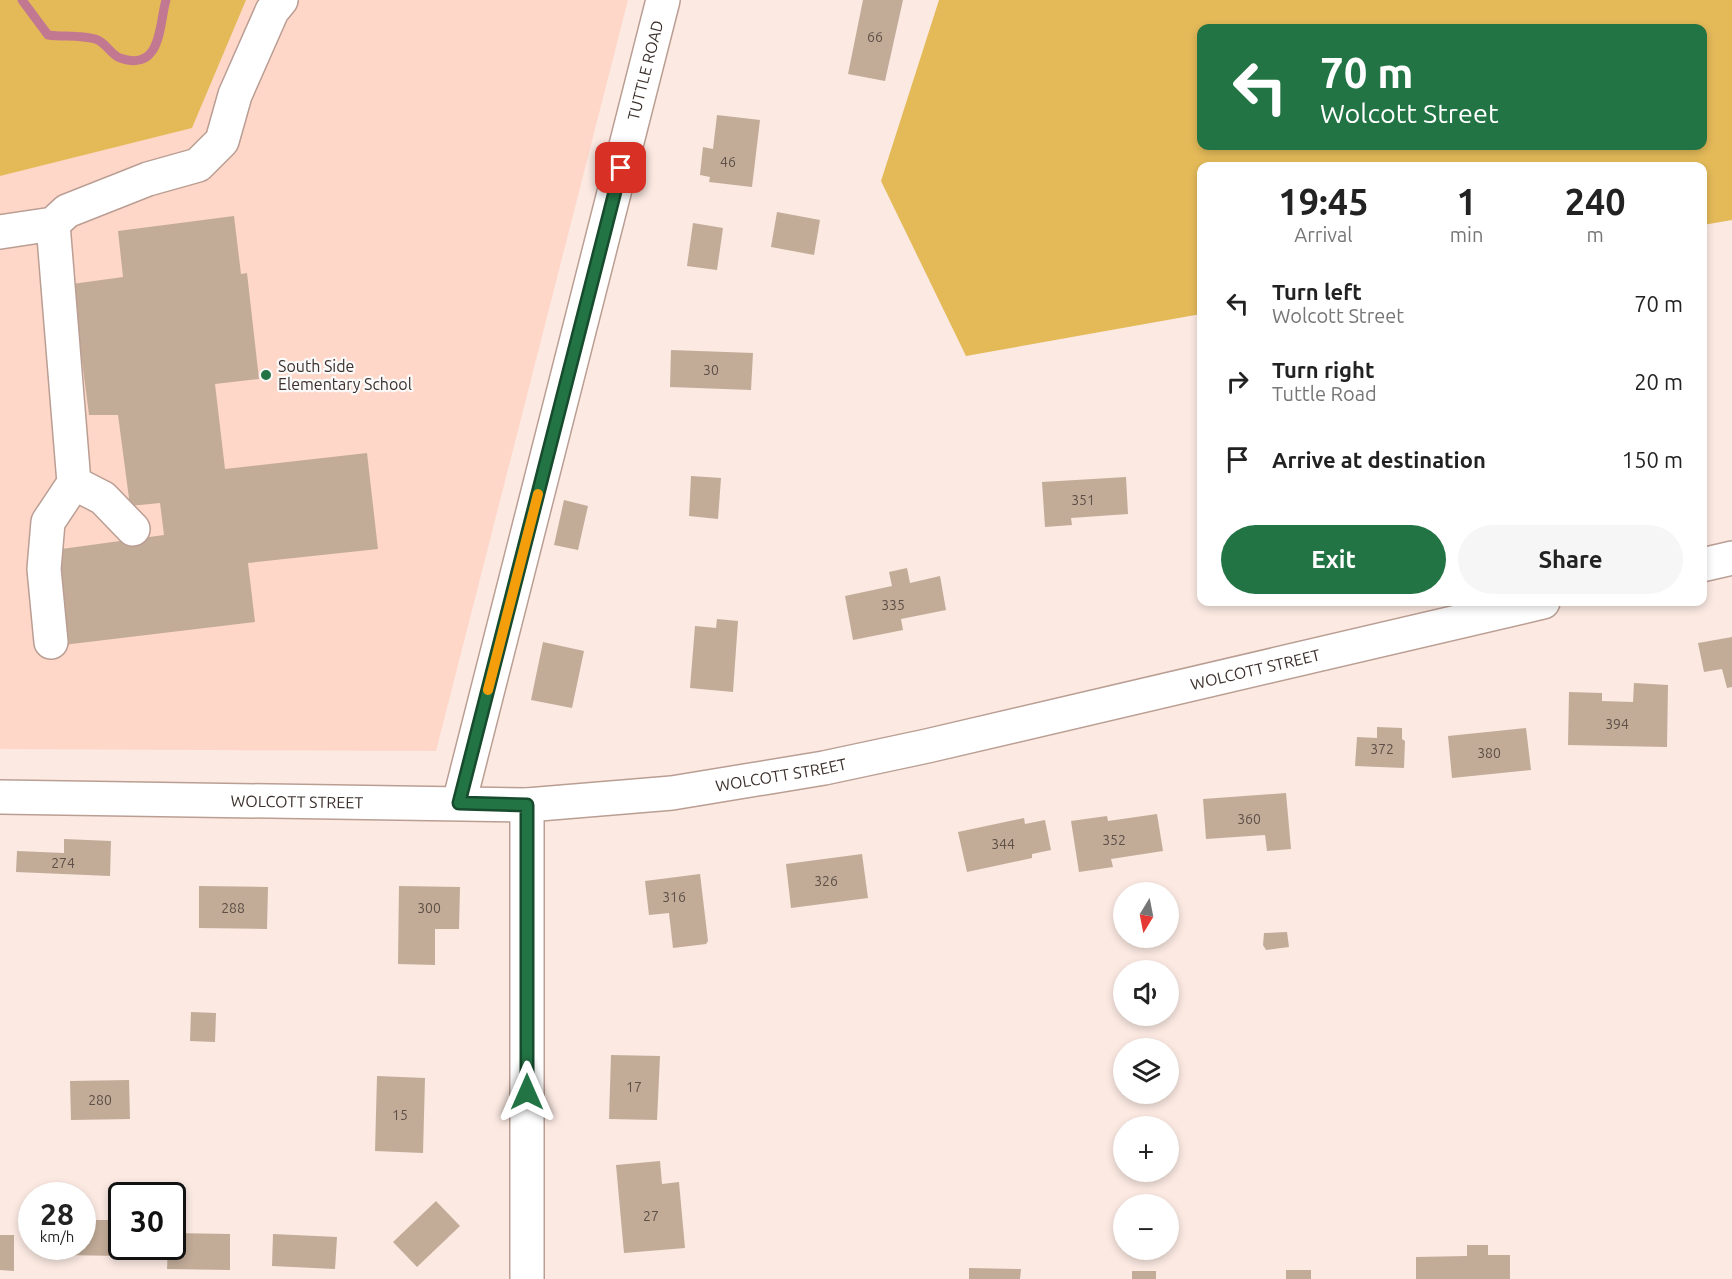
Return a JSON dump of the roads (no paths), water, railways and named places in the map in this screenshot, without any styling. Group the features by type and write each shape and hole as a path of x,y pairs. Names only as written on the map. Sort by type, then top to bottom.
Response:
{"main road":[{"path":"0,232 53,224 67,211 148,179 198,165 222,141 235,95 272,11 281,0"},
{"name":"TUTTLE ROAD","path":"459,803 663,0"},
{"path":"51,642 44,569 48,522 74,483 53,224"},
{"path":"74,483 103,498 133,529"},
{"path":"1707,564 1732,558"},
{"name":"WOLCOTT STREET","path":"0,797 527,805 672,793 824,768 1526,606"},
{"path":"527,805 527,1279"}],"waterway":[{"path":"22,0 48,35 95,39 102,42 120,58 134,61 144,59 156,44 166,0"}],"place":[{"name":"South Side Elementary School","path":"266,375"}]}
